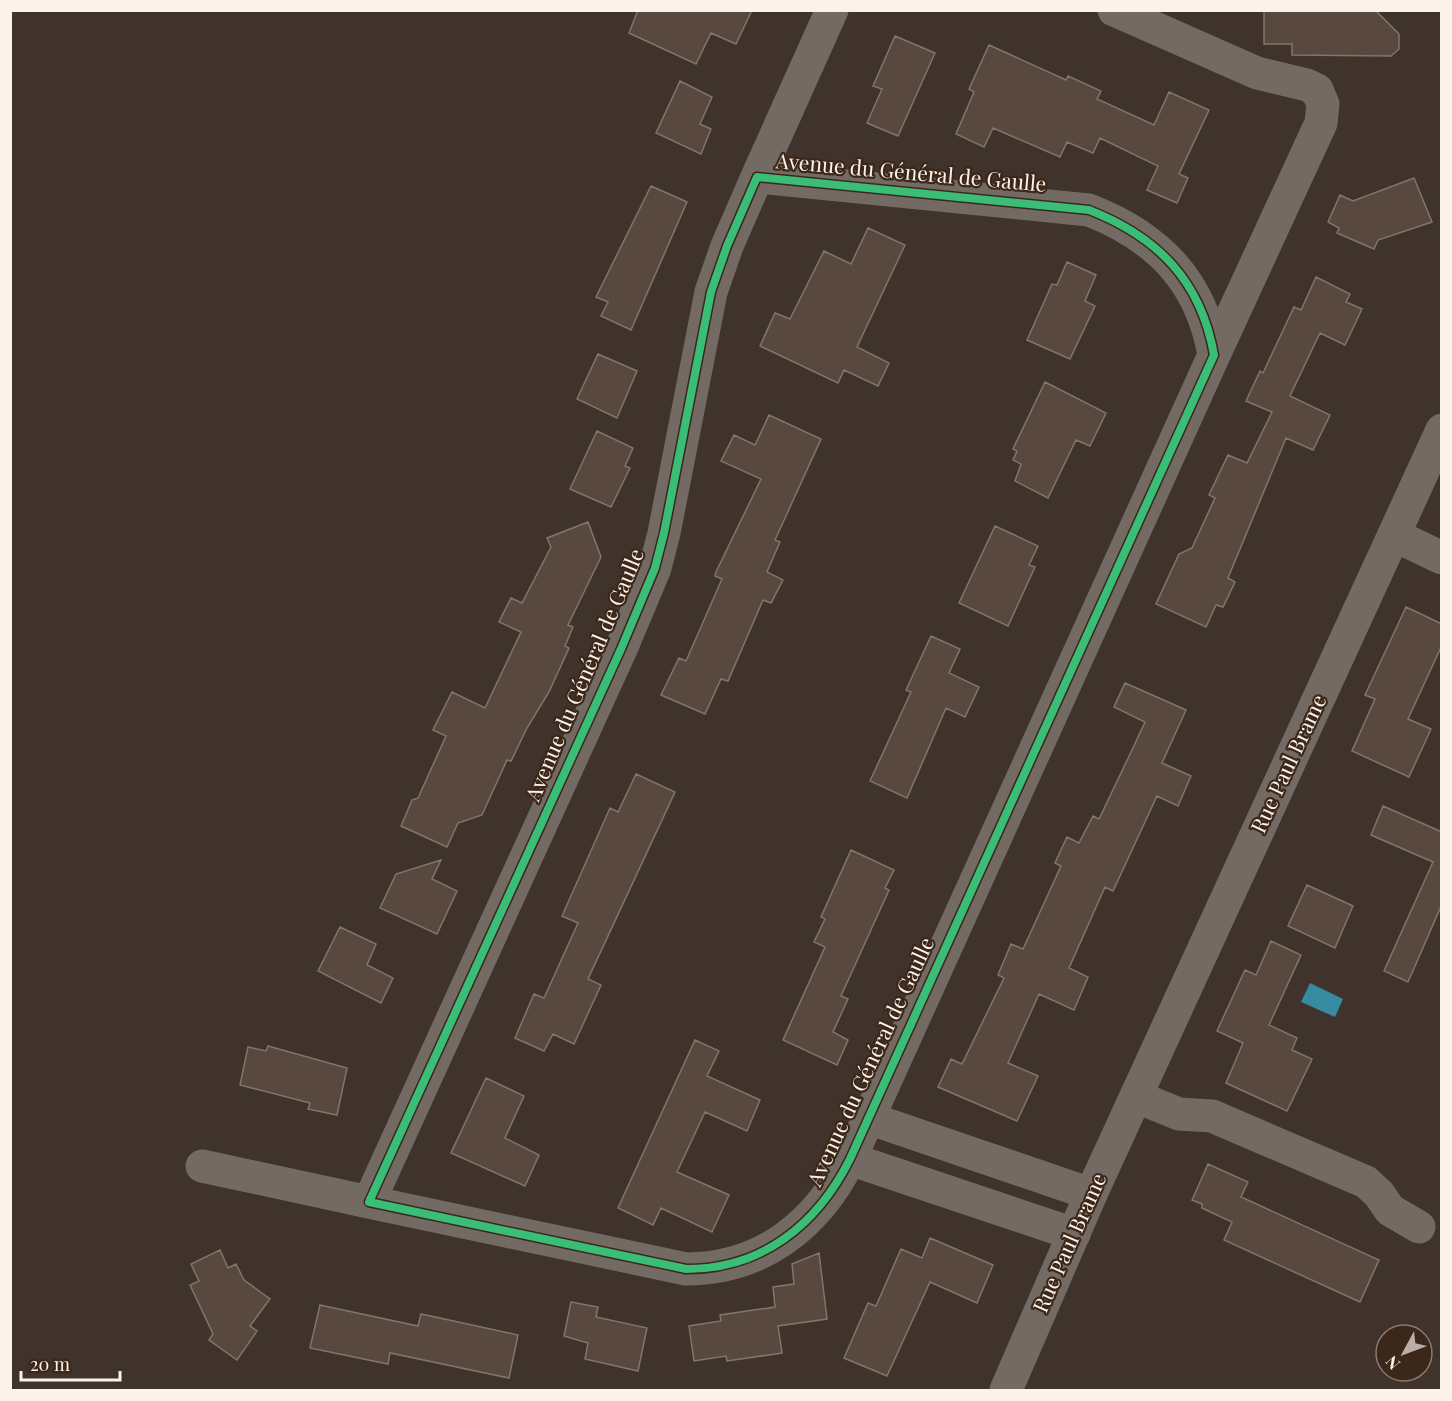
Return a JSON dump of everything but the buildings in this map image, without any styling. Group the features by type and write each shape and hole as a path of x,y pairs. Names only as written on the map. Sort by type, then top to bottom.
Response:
{"street":[{"name":"Avenue du Général de Gaulle","path":"369,1202 621,649 655,568 711,292 727,246 832,10"},
{"name":"Avenue du Général de Gaulle","path":"202,1166 664,1266 705,1269 761,1254 793,1235 829,1196 850,1159 1321,123 1323,104 1317,90 1307,85 1257,73 1114,10"},
{"name":"Avenue du Général de Gaulle","path":"757,177 1089,210 1137,234 1182,276 1204,311 1214,355"},
{"name":"Rue Paul Brame","path":"1006,1390 1091,1194 1442,430"},
{"path":"1394,534 1442,558"},
{"path":"1137,1097 1179,1114 1212,1116 1366,1182 1379,1194 1390,1210 1419,1227"},
{"name":"Avenue du Général de Gaulle","path":"868,1118 1091,1194"},
{"name":"Avenue du Général de Gaulle","path":"850,1159 1074,1234"}],"water":[{"path":"1310,983 1343,999 1335,1017 1301,1002"}],"cycle path":[{"path":"757,177 1089,210 1136,234 1172,265 1187,284 1199,305 1214,355 850,1159 837,1183 804,1223 763,1252 714,1267 686,1269 369,1202 621,649 655,568 664,533 711,292 727,246 757,177"}]}
